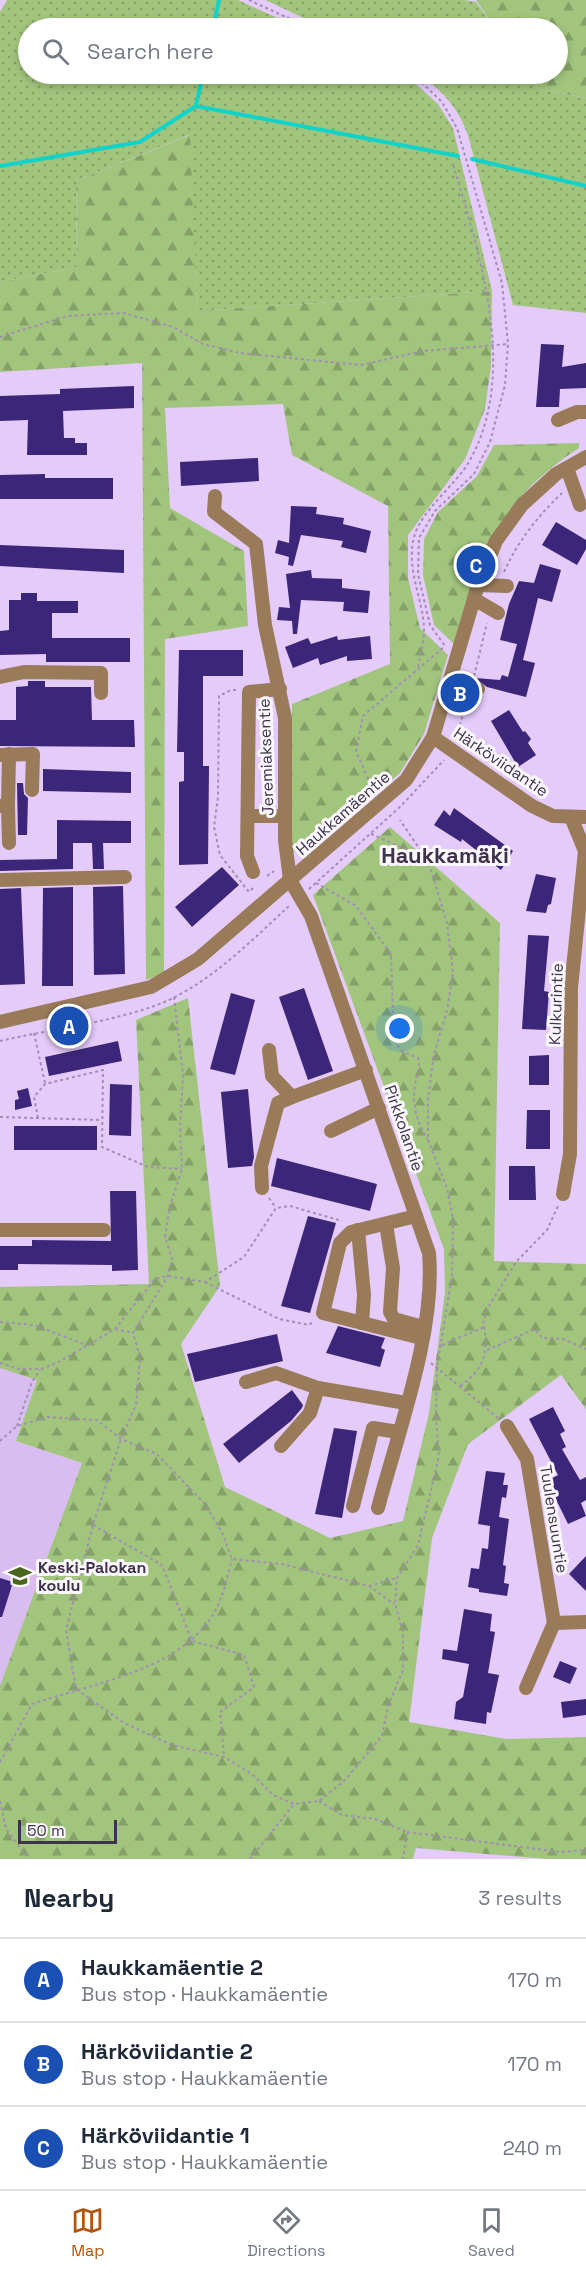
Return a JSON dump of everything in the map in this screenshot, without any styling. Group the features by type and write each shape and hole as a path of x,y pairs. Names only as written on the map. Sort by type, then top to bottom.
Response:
{"street":[{"path":"558,420 580,407"},
{"name":"Haukkamäentie","path":"0,1022 151,987 198,959 406,780 433,737 476,592 496,541 522,505 556,474 586,457"},
{"path":"567,468 580,505"},
{"name":"Jeremiaksentie","path":"215,496 214,512 256,544 256,564 262,584 265,625 285,718 285,816 290,880"},
{"path":"476,592 507,586"},
{"path":"476,592 498,613"},
{"path":"0,677 24,672 101,673 101,693"},
{"path":"451,682 478,689"},
{"path":"253,872 247,856 249,692 280,690"},
{"name":"Härköviidantie","path":"433,737 531,806 553,816 586,817"},
{"path":"9,843 4,806 4,754 33,754 32,790"},
{"path":"248,816 285,816"},
{"name":"Kulkurintie","path":"563,1194 570,1154 571,988 585,851 571,817"},
{"path":"0,880 124,877"},
{"name":"Pirkkolantie","path":"290,880 311,916 429,1253 431,1274 422,1332 407,1400 378,1508"},
{"path":"268,1050 272,1076 292,1097"},
{"path":"262,1188 261,1166 278,1103 366,1070"},
{"path":"331,1131 379,1108"},
{"path":"416,1216 351,1232 340,1243 323,1313 363,1323 422,1332"},
{"path":"386,1224 393,1268 390,1312 394,1318 422,1332"},
{"path":"0,1230 104,1230"},
{"path":"358,1230 364,1295 363,1323"},
{"path":"246,1382 276,1373 318,1388 407,1400"},
{"path":"281,1446 310,1413 318,1388"},
{"name":"Tuulensuuntie","path":"507,1426 527,1460 554,1623"},
{"path":"353,1506 373,1428 398,1432"},
{"path":"526,1688 554,1623 586,1622"}],"path":[{"path":"249,0 288,18"},
{"path":"423,84 442,102 458,128 502,284 508,344 505,386 490,442 474,474 435,511 420,538 418,574 430,625 445,646 451,648"},
{"path":"418,667 424,628 412,574 414,536 440,494 470,461 489,410 494,363 479,252 453,164"},
{"path":"0,337 67,316 124,313 173,327 203,344 240,353 361,365 423,351 492,343 508,344"},
{"path":"373,790 356,751 363,716 445,646"},
{"path":"469,654 479,657"},
{"path":"249,692 231,690 219,696 218,796 214,827 219,855 249,892 274,871 273,878"},
{"path":"306,891 401,806 447,756"},
{"path":"400,820 426,858 447,923 453,972 447,1011 434,1054 428,1099 428,1140"},
{"path":"370,834 426,858"},
{"path":"174,997 183,1075 180,1127 182,1169 170,1206 165,1237 172,1258 168,1276 133,1333 140,1357 136,1405 121,1439 93,1525 66,1630 76,1689 124,1723 172,1744 224,1757 252,1774 273,1795 294,1804 319,1801 345,1780 382,1736 388,1706 403,1670 403,1632 395,1604 397,1578 418,1545 439,1456 436,1419 438,1367 452,1276 453,1220 447,1188 428,1140 416,1121 415,1083 421,1068 418,1058 403,1052 394,1041 391,954 356,906 316,883"},
{"path":"34,1034 45,1084"},
{"path":"38,1118 34,1097 45,1084 103,1070 102,1147 148,1167 182,1169"},
{"path":"0,1117 102,1120"},
{"path":"460,1386 473,1377 487,1350 484,1325 487,1310 516,1262 547,1230 563,1194"},
{"path":"205,1282 244,1257 276,1208 290,1206 341,1220 358,1230"},
{"path":"0,1363 19,1369 41,1369 88,1346 116,1329 154,1279 168,1276 205,1282 279,1319 309,1325 323,1313"},
{"path":"0,1322 34,1325 88,1346"},
{"path":"442,1345 484,1325"},
{"path":"116,1329 133,1333"},
{"path":"487,1350 535,1329 542,1338 563,1339 586,1349"},
{"path":"438,1367 507,1426"},
{"path":"0,1441 17,1425 32,1382 41,1369"},
{"path":"0,1762 32,1704 139,1671 192,1641 219,1604 232,1559 222,1532 204,1503 157,1455 121,1439 97,1420 48,1417 17,1425"},
{"path":"93,1525 162,1565 192,1641"},
{"path":"232,1559 282,1564 369,1586 395,1604"},
{"path":"369,1586 397,1578"},
{"path":"192,1641 244,1655 254,1687 220,1712 224,1757"},
{"path":"0,1801 6,1829 29,1859"},
{"path":"319,1801 342,1815 375,1819 407,1832 560,1852 586,1850"},
{"path":"250,1859 294,1804"},
{"path":"403,1859 407,1832"}],"shaded area":[{"name":"Keski-Palokan koulu","path":"0,1368 37,1379 16,1441 82,1463 0,1689"}],"green space":[{"path":"7,0 238,0 277,18 18,18 18,84 416,84 438,104 453,128 492,291 197,311 189,135 76,181 77,267 0,282 0,12"},
{"path":"265,0 464,0 476,2 488,18 304,18"},
{"path":"476,0 586,0 586,98 539,89 535,84 568,84 568,18 488,18"},
{"path":"432,84 535,84 539,89 586,98 586,185 474,159 462,121 441,92"},
{"path":"190,135 197,311 492,291 491,366 485,409 465,459 408,535 408,578 420,628 448,655 424,734 400,773 303,856 291,849 292,704 390,664 388,506 292,455 283,404 165,408 170,508 244,551 248,626 165,639 164,973 146,980 142,363 0,372 0,282 77,267 76,181"},
{"path":"475,161 586,187 586,313 513,305"},
{"path":"579,443 579,448 552,467 529,488 511,509 496,532 472,583 454,644 434,625 423,575 424,539 438,512 477,476 494,445"},
{"path":"390,827 500,923 494,1261 586,1264 586,1409 561,1375 468,1444 432,1538 409,1722 506,1739 586,1737 586,1859 547,1859 416,1848 413,1859 0,1859 0,1686 82,1463 16,1441 37,1380 0,1368 0,1287 149,1284 136,1020 188,998 220,1286 181,1344 225,1487 330,1538 403,1521 429,1413 445,1292 444,1249 313,895"}],"building":[{"path":"541,344 564,345 562,367 586,363 586,388 560,389 559,407 536,407"},
{"path":"134,386 134,408 63,411 64,438 75,438 75,443 87,443 87,455 27,455 28,420 0,421 0,396 60,394 60,389"},
{"path":"258,458 259,481 181,486 180,462"},
{"path":"45,474 45,478 113,478 113,499 0,499 0,475"},
{"path":"291,506 317,507 316,514 344,518 343,524 371,531 366,553 341,547 343,541 301,535 293,566 288,565 289,557 275,553 278,540 289,543"},
{"path":"556,522 586,540 586,549 577,565 542,545"},
{"path":"0,545 124,550 124,573 0,566"},
{"path":"540,564 561,570 552,602 538,598 523,660 535,663 526,697 487,687 475,678 500,680 502,675 508,677 517,644 500,640 509,604 519,581 534,583"},
{"path":"311,570 312,578 342,579 342,588 370,591 368,613 343,611 344,602 301,600 297,634 293,634 292,621 277,620 279,607 290,608 286,574"},
{"path":"21,593 37,593 37,601 78,601 78,613 52,613 52,638 130,638 130,662 46,662 46,654 0,655 0,631 9,630 9,600 21,600"},
{"path":"337,636 338,640 370,636 372,659 347,661 347,656 320,665 318,658 293,668 285,647 308,638 311,644"},
{"path":"179,650 243,650 243,676 203,676 203,766 209,766 208,864 179,865 179,782 184,781 184,752 177,752"},
{"path":"28,681 45,681 45,687 91,687 92,720 134,720 135,747 0,746 0,720 16,720 16,687 28,686"},
{"path":"509,710 523,732 525,731 531,739 528,743 536,755 518,767 491,721"},
{"path":"43,769 131,772 131,793 43,791"},
{"path":"17,783 23,783 24,794 28,798 27,835 18,835"},
{"path":"454,808 513,851 501,870 462,839 461,842 434,825 444,810 450,816"},
{"path":"57,820 131,821 131,843 103,843 104,869 93,869 92,843 73,843 73,869 0,871 0,860 57,859"},
{"path":"222,867 239,885 192,927 175,907"},
{"path":"536,874 556,878 551,904 548,905 546,913 526,911"},
{"path":"123,886 125,974 94,975 93,887"},
{"path":"73,887 73,986 42,986 43,888"},
{"path":"21,888 25,984 0,985 0,889"},
{"path":"528,935 549,936 544,991 549,992 546,1030 522,1029"},
{"path":"304,988 333,1071 308,1080 279,997"},
{"path":"231,993 255,1000 235,1075 210,1069"},
{"path":"118,1041 122,1061 49,1076 45,1057"},
{"path":"549,1055 549,1085 529,1085 529,1056"},
{"path":"110,1084 132,1085 131,1136 109,1135"},
{"path":"28,1088 32,1106 15,1110 15,1100 19,1099 17,1091"},
{"path":"248,1089 254,1157 252,1166 228,1168 221,1092"},
{"path":"527,1110 550,1110 550,1149 526,1149"},
{"path":"14,1126 97,1126 97,1150 14,1150"},
{"path":"277,1158 377,1184 370,1211 271,1186"},
{"path":"509,1166 535,1166 536,1200 509,1200"},
{"path":"110,1191 136,1191 138,1270 112,1271 112,1265 18,1264 18,1270 0,1270 0,1246 32,1246 32,1240 111,1241"},
{"path":"308,1216 336,1223 310,1313 281,1306"},
{"path":"338,1326 385,1338 381,1348 385,1350 380,1367 326,1353"},
{"path":"277,1334 283,1361 195,1382 187,1354"},
{"path":"292,1390 303,1405 302,1408 291,1421 239,1463 223,1444"},
{"path":"553,1407 565,1431 560,1434 566,1447 562,1449 580,1480 586,1477 586,1500 581,1503 586,1516 568,1524 547,1481 558,1475 529,1419"},
{"path":"334,1428 357,1431 342,1518 315,1514"},
{"path":"486,1471 505,1473 503,1485 508,1485 506,1498 502,1497 499,1517 509,1519 503,1565 506,1566 504,1583 509,1584 507,1596 479,1592 479,1589 468,1587 471,1568 479,1569 482,1548 488,1549 490,1526 478,1524"},
{"path":"586,1556 586,1591 569,1574"},
{"path":"0,1578 13,1582 2,1617 0,1617"},
{"path":"464,1609 492,1614 490,1631 495,1632 488,1673 499,1675 491,1713 487,1712 486,1724 454,1719 456,1702 463,1697 469,1664 442,1659 443,1649 457,1651"},
{"path":"560,1661 577,1668 570,1684 553,1677"},
{"path":"586,1699 586,1715 563,1718 561,1702"}],"waterway":[{"path":"215,18 219,0"},
{"path":"196,106 201,84"},
{"path":"0,166 140,142 196,106 458,156"},
{"path":"472,159 586,186"}],"place":[{"name":"Härköviidantie 1","path":"476,565"},
{"name":"Härköviidantie 2","path":"460,693"},
{"name":"Haukkamäentie 2","path":"69,1026"},
{"name":"Keski-Palokan koulu","path":"20,1576"}],"district":[{"name":"Haukkamäki","path":"445,855"}]}
